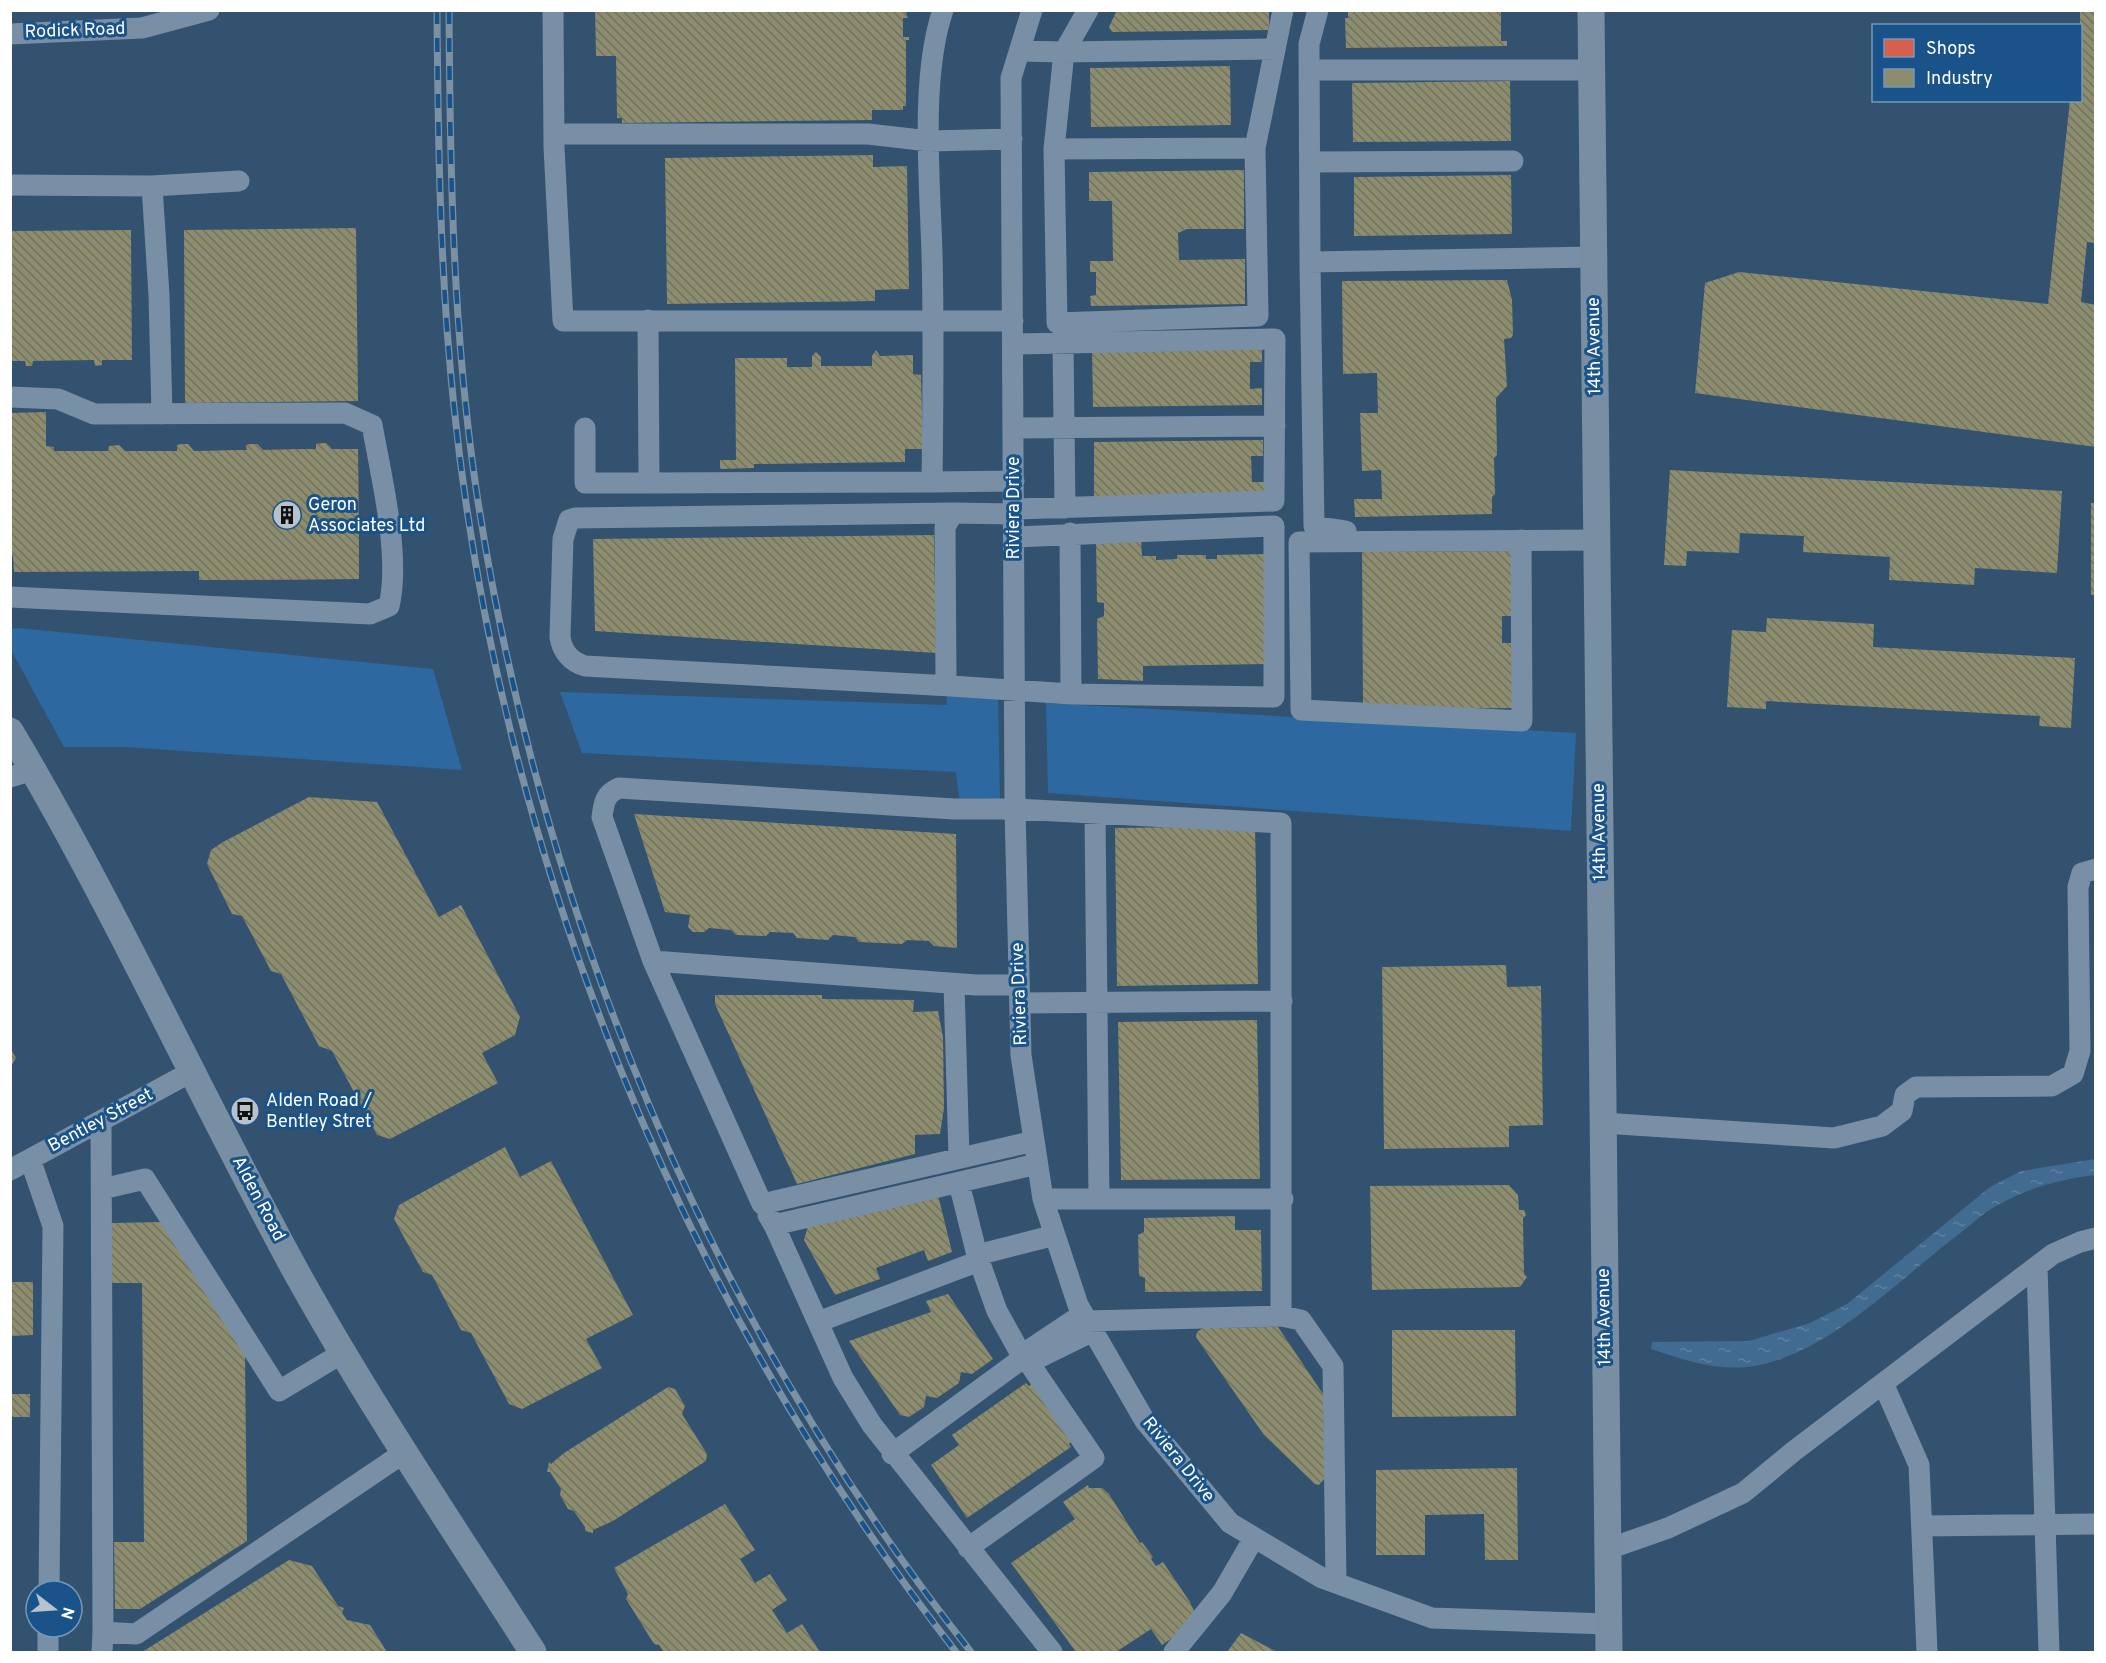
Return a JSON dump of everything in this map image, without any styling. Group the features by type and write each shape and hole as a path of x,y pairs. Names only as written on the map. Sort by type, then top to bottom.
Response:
{"main road":[{"name":"14th Avenue","path":"1591,10 1609,1653"},
{"name":"Alden Road","path":"10,731 22,774 191,1072 295,1270 405,1452 533,1653"}],"street":[{"name":"Rodick Road","path":"10,34 142,28 209,10"},
{"path":"553,10 554,134 563,321 1013,321"},
{"path":"932,482 934,321 929,141 932,48 943,10"},
{"name":"Riviera Drive","path":"1032,10 1011,78 1015,809 1021,1055 1043,1199 1055,1235 1088,1322 1145,1421 1230,1523 1322,1578 1432,1618 1608,1624"},
{"path":"1088,10 1064,52 1054,148 1057,322 1258,316 1255,148 1283,10"},
{"path":"1318,10 1309,44 1314,526 1337,531 1520,534 1597,540"},
{"path":"1020,51 1274,49"},
{"path":"1311,70 1592,70"},
{"path":"554,134 868,134 929,141 1012,139"},
{"path":"1054,148 1255,148"},
{"path":"1310,162 1513,161"},
{"path":"10,185 152,186 239,181"},
{"path":"152,186 159,295 162,414"},
{"path":"1310,262 1594,257"},
{"path":"648,320 649,483"},
{"path":"1013,344 1275,339 1274,501 952,513 575,518 569,520 562,539 561,648 576,664 585,666 1071,694 1274,697 1274,526 1014,537"},
{"path":"1063,343 1065,508"},
{"path":"10,397 58,399 94,414 345,413 372,425 387,508 393,589 389,606 370,614 11,595"},
{"path":"1013,428 1275,426"},
{"path":"585,428 585,483 1014,481"},
{"path":"951,686 946,680 945,527 952,513"},
{"path":"1070,533 1071,694"},
{"path":"1520,534 1522,721 1301,710 1299,542 1520,534"},
{"path":"1052,1653 892,1454 843,1378 653,961 602,816 603,802 609,792 619,788 954,809 1015,809 1281,823 1281,1316"},
{"path":"1095,814 1099,1199"},
{"path":"1603,1123 1834,1138 1881,1126 1902,1111 1905,1095 1916,1087 2052,1086 2073,1074 2080,1051 2078,887 2082,873 2096,869"},
{"path":"653,961 954,984 1096,1003 1282,1001"},
{"path":"954,984 959,1157"},
{"name":"Bentley Street","path":"10,1170 191,1072"},
{"path":"101,1121 102,1642 136,1634 405,1452"},
{"path":"762,1203 1034,1141"},
{"path":"30,1159 53,1227 49,1579"},
{"path":"774,1225 1037,1164"},
{"path":"102,1189 145,1179 279,1391 344,1352"},
{"path":"959,1183 978,1258 997,1311 1024,1357 1094,1458 968,1548"},
{"path":"1043,1199 1282,1199"},
{"path":"818,1322 978,1258 1055,1235"},
{"path":"1608,1549 1668,1528 1743,1493 2053,1254 2080,1242 2096,1238"},
{"path":"2037,1267 2049,1653"},
{"path":"892,1454 1024,1357 1088,1322 1281,1316 1301,1320 1333,1366 1336,1583"},
{"path":"1883,1383 1919,1464 1927,1653"},
{"path":"1922,1526 2096,1524"},
{"path":"1174,1653 1222,1593 1254,1538"}],"shaded area":[{"path":"11,629 433,669 462,770 125,747 64,747 11,650"},
{"path":"946,689 998,693 1000,799 959,798 956,772 582,753 560,692 947,705"},
{"path":"1046,703 1576,733 1571,831 1048,793"}],"water":[{"path":"2095,1159 2095,1175 2044,1185 1991,1209 1862,1312 1810,1346 1782,1358 1754,1366 1727,1367 1689,1361 1651,1349 1652,1342 1749,1341 1810,1323 1847,1304 1990,1187 2021,1171"}],"building: Shops":[{"name":"Geron Associates Ltd","path":"326,443 332,449 358,449 359,579 217,580 214,451 247,450 246,445 250,444 257,444 263,450 316,449 316,444"}],"building: Industry":[{"path":"595,10 905,10 908,18 903,18 903,37 909,37 909,40 906,40 906,106 903,106 903,110 872,110 872,120 622,123 622,118 617,118 616,56 596,56"},
{"path":"1117,10 1269,10 1269,30 1112,32 1109,27"},
{"path":"1348,10 1501,10 1501,41 1507,41 1507,46 1346,48 1345,18 1348,18"},
{"path":"2080,10 2096,10 2096,243 2087,242 2081,302 2096,305 2096,447 1695,393 1705,283 1739,272 2048,304 2070,102 2082,102 2082,24 2080,24"},
{"path":"1230,66 1231,125 1091,127 1090,68"},
{"path":"1510,81 1511,141 1353,142 1352,83"},
{"path":"873,155 873,167 907,166 909,289 875,290 875,301 667,304 665,158"},
{"path":"1244,170 1244,229 1187,229 1178,233 1179,260 1245,259 1245,304 1091,306 1090,296 1096,295 1096,272 1090,272 1090,261 1113,261 1112,201 1089,201 1089,172"},
{"path":"1511,175 1512,234 1354,236 1354,177"},
{"path":"356,228 358,401 185,403 184,230"},
{"path":"131,230 132,360 102,360 102,365 95,366 94,360 33,361 32,366 26,366 25,361 10,361 10,231"},
{"path":"1507,280 1512,300 1513,335 1511,338 1504,339 1507,386 1496,398 1497,455 1494,458 1495,494 1492,497 1492,514 1355,517 1354,499 1382,499 1381,470 1362,471 1360,413 1378,413 1377,373 1343,374 1342,281"},
{"path":"1262,345 1262,362 1250,362 1250,389 1262,388 1262,405 1093,407 1092,348"},
{"path":"876,350 880,356 913,355 913,374 921,375 923,449 905,449 905,462 754,464 754,468 720,469 720,460 736,460 735,358 787,358 787,367 812,367 812,356 816,352 821,357 821,366 872,366 872,356"},
{"path":"46,412 46,446 54,447 54,451 108,451 109,446 119,445 125,451 177,451 177,445 181,444 188,444 194,451 247,450 246,445 257,444 263,450 316,449 316,444 326,443 332,449 358,449 359,579 199,580 199,571 14,572 13,556 10,552 10,413"},
{"path":"1263,440 1263,456 1251,456 1252,482 1264,482 1264,499 1094,501 1094,442"},
{"path":"1670,470 2062,491 2057,573 1975,568 1974,585 1889,580 1890,557 1803,552 1804,536 1740,533 1739,553 1687,551 1686,566 1664,565"},
{"path":"2091,503 2096,503 2096,595 2091,595"},
{"path":"934,535 936,653 595,631 593,539"},
{"path":"1141,539 1142,556 1156,556 1156,560 1177,559 1177,555 1206,555 1206,559 1217,559 1217,555 1267,554 1268,664 1143,666 1143,681 1098,679 1097,619 1104,616 1104,603 1097,602 1096,541"},
{"path":"1519,551 1519,616 1502,616 1502,643 1520,643 1521,708 1363,709 1362,552"},
{"path":"1767,618 1874,624 1873,647 2075,658 2071,728 2039,726 2040,716 1766,701 1766,709 1727,707 1732,630 1766,632"},
{"path":"309,797 377,802 439,917 461,905 520,1017 515,1035 482,1053 498,1083 390,1139 377,1135 332,1051 319,1046 281,974 271,971 242,916 232,914 207,864 211,850 223,842"},
{"path":"634,814 956,834 957,948 934,946 929,941 907,940 902,944 859,942 855,937 833,935 828,940 797,938 793,933 770,932 766,936 736,935 731,930 709,928 704,932 693,932 688,927 690,915 665,912"},
{"path":"1255,826 1258,984 1117,986 1115,828"},
{"path":"1506,965 1507,987 1541,986 1543,1125 1509,1126 1509,1147 1384,1149 1382,967"},
{"path":"715,995 822,995 822,999 914,1000 913,1012 938,1011 943,1037 944,1108 940,1134 915,1135 915,1154 797,1184 715,1004"},
{"path":"1257,1020 1260,1179 1121,1180 1118,1022"},
{"path":"10,1048 16,1058 10,1068"},
{"path":"505,1147 520,1177 551,1161 633,1315 586,1339 602,1368 522,1409 509,1404 471,1333 461,1330 432,1275 423,1272 394,1219 399,1205"},
{"path":"1509,1185 1518,1195 1519,1210 1524,1210 1526,1215 1523,1219 1524,1274 1527,1277 1520,1287 1372,1290 1370,1186"},
{"path":"938,1195 952,1252 928,1261 924,1250 876,1268 880,1279 835,1295 804,1240 808,1226"},
{"path":"1235,1216 1235,1230 1261,1230 1262,1291 1145,1292 1145,1278 1139,1276 1138,1235 1144,1232 1144,1218"},
{"path":"163,1222 245,1353 247,1541 140,1609 115,1609 114,1542 144,1542 142,1283 112,1283 111,1223"},
{"path":"10,1282 33,1282 33,1335 10,1336"},
{"path":"948,1294 993,1359 972,1374 961,1372 959,1383 937,1398 926,1396 924,1407 909,1417 900,1415 849,1341 931,1312 926,1301"},
{"path":"1278,1327 1323,1394 1325,1478 1319,1485 1315,1484 1264,1435 1196,1337 1197,1332 1203,1328"},
{"path":"1392,1330 1515,1330 1516,1416 1392,1417"},
{"path":"1026,1383 1029,1386 1032,1384 1071,1442 1069,1444 1071,1447 967,1518 931,1465 959,1445 952,1435"},
{"path":"668,1387 675,1389 685,1406 682,1414 707,1454 706,1461 613,1521 593,1530 593,1533 585,1531 585,1527 574,1511 568,1509 560,1495 561,1489 550,1472 547,1472 549,1462 551,1464 564,1453"},
{"path":"10,1394 30,1394 30,1417 10,1417"},
{"path":"1517,1468 1518,1560 1485,1560 1484,1514 1425,1515 1425,1555 1376,1555 1376,1470"},
{"path":"1088,1485 1089,1488 1102,1488 1109,1494 1140,1543 1142,1542 1153,1557 1151,1559 1156,1566 1163,1562 1190,1602 1194,1611 1189,1622 1191,1625 1162,1645 1151,1629 1116,1652 1076,1652 1011,1563 1075,1519 1063,1502"},
{"path":"725,1504 755,1550 740,1559 755,1583 770,1574 787,1600 772,1610 787,1633 802,1624 820,1652 664,1652 659,1645 654,1644 626,1599 628,1594 614,1568"},
{"path":"289,1560 312,1566 338,1606 344,1608 342,1613 347,1620 370,1625 387,1652 142,1652"},
{"path":"1241,1633 1243,1634 1277,1652 1227,1652"}],"railway":[{"path":"437,10 443,258 454,407 478,575 513,741 560,905 618,1064 687,1220 767,1370 857,1514 956,1652"},
{"path":"449,10 454,254 463,375 477,495 506,651 544,806 592,957 649,1106 716,1250 792,1390 877,1524 971,1652"}],"place":[{"name":"Geron Associates Ltd","path":"287,515"},
{"name":"Alden Road / Bentley Stret","path":"245,1111"}]}
